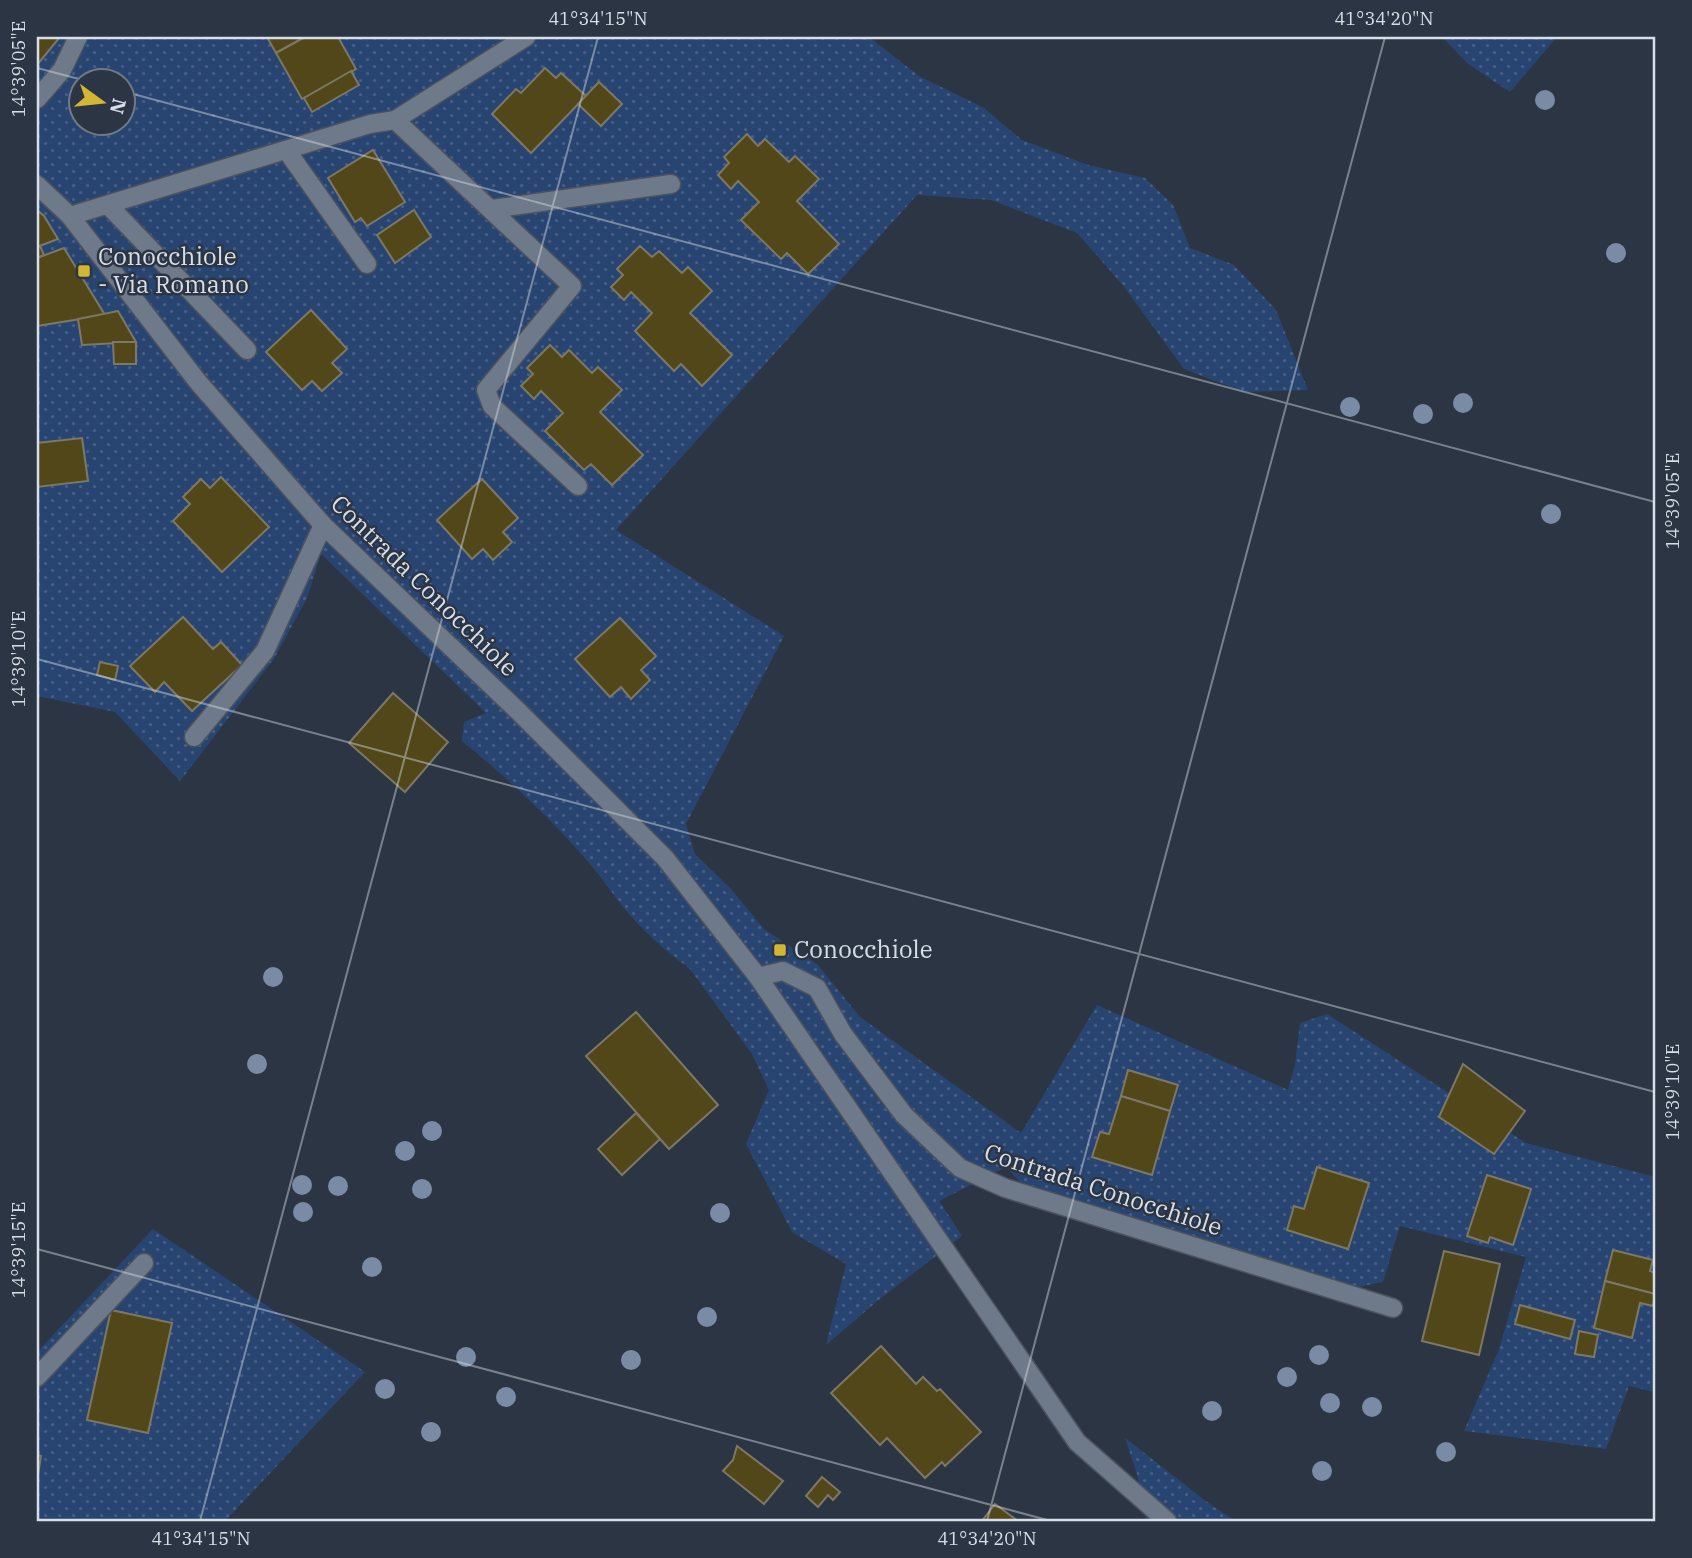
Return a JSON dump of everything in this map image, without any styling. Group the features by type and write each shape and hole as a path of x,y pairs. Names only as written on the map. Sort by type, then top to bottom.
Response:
{"street":[{"path":"37,99 62,70 78,37"},
{"path":"70,216 370,124 395,120 526,37"},
{"path":"395,120 572,286 486,390 492,406 578,486"},
{"path":"287,150 367,264"},
{"path":"492,209 671,184"},
{"name":"Contrada Conocchiole","path":"37,185 70,216 198,382 323,525 519,712 665,858 758,977 1077,1442 1167,1521"},
{"path":"108,206 247,350"},
{"path":"194,737 265,651 323,525"},
{"name":"Contrada Conocchiole","path":"758,977 783,971 817,988 843,1034 904,1115 960,1168 1005,1188 1393,1308"},
{"path":"37,1377 144,1263"}],"shaded area":[{"path":"37,37 869,37 919,76 984,108 1022,140 1088,165 1145,178 1173,205 1190,248 1234,265 1276,310 1308,390 1244,392 1184,369 1122,284 1077,233 991,200 917,195 616,530 784,636 686,824 695,854 731,889 764,929 817,964 860,1017 1021,1133 1097,1005 1288,1090 1295,1065 1300,1023 1327,1014 1526,1143 1655,1177 1655,1392 1629,1386 1606,1449 1464,1431 1499,1349 1526,1257 1400,1226 1383,1282 1358,1287 1022,1184 1006,1167 939,1201 962,1236 881,1298 826,1345 846,1264 792,1232 746,1144 769,1090 752,1054 690,969 638,924 590,864 545,815 462,741 464,722 486,713 321,554 307,598 274,659 180,781 115,712 37,696"},
{"path":"1442,37 1557,37 1510,92 1468,64"},
{"path":"153,1229 365,1372 225,1521 37,1521 37,1352"},
{"path":"1125,1438 1211,1505 1236,1521 1146,1521 1137,1474"}],"building":[{"path":"37,37 60,37 37,65"},
{"path":"267,37 305,37 276,53"},
{"path":"305,37 338,37 356,69 302,99 276,53"},
{"path":"545,68 556,78 561,73 586,96 531,153 492,114 516,89 521,93"},
{"path":"351,71 359,85 312,112 304,98"},
{"path":"599,82 622,104 601,126 578,104"},
{"path":"747,134 758,146 765,139 789,162 795,156 819,179 797,201 839,244 808,274 787,253 781,259 741,220 759,202 738,181 731,189 718,175 729,163 724,157"},
{"path":"373,150 405,202 367,226 361,218 355,222 328,178"},
{"path":"37,210 44,216 58,239 37,247"},
{"path":"414,210 431,237 395,263 377,235"},
{"path":"40,246 44,255 37,258 37,247"},
{"path":"640,246 652,257 659,251 682,273 688,267 712,291 690,313 732,355 702,386 681,364 674,371 635,331 652,313 631,292 624,300 611,287 623,275 617,269"},
{"path":"64,248 105,315 37,326 37,258"},
{"path":"311,310 347,349 332,363 342,373 322,391 312,381 302,390 266,352"},
{"path":"118,311 136,342 82,345 78,319"},
{"path":"113,342 136,342 136,364 114,364"},
{"path":"550,345 562,357 569,350 592,373 598,367 622,390 600,412 643,455 612,485 591,464 584,470 545,431 563,413 541,391 534,399 521,386 533,374 527,368"},
{"path":"82,438 88,481 37,487 37,443"},
{"path":"221,477 269,527 222,572 173,521 190,504 183,497 201,479 210,488"},
{"path":"482,479 518,518 503,532 512,542 493,560 483,549 472,559 437,520"},
{"path":"183,617 213,649 221,642 242,665 192,711 164,682 155,692 130,666"},
{"path":"620,618 656,656 641,670 650,680 631,699 621,687 610,697 575,659"},
{"path":"100,662 118,666 115,680 97,675"},
{"path":"393,693 448,742 405,792 349,743"},
{"path":"636,1012 718,1105 669,1149 586,1056"},
{"path":"1463,1064 1525,1111 1494,1154 1439,1117"},
{"path":"1128,1070 1178,1085 1170,1111 1121,1096"},
{"path":"1121,1096 1170,1111 1152,1175 1092,1157 1100,1132 1109,1134"},
{"path":"636,1113 660,1139 622,1175 598,1149"},
{"path":"1317,1167 1369,1183 1348,1249 1287,1230 1294,1206 1304,1209"},
{"path":"1487,1175 1531,1189 1513,1245 1490,1237 1488,1243 1467,1236"},
{"path":"1613,1250 1653,1260 1650,1271 1655,1273 1655,1294 1605,1281"},
{"path":"1444,1251 1500,1264 1479,1355 1422,1341"},
{"path":"1605,1281 1655,1294 1653,1306 1640,1303 1632,1338 1594,1328"},
{"path":"1520,1305 1575,1320 1570,1339 1515,1324"},
{"path":"111,1310 172,1323 148,1433 87,1420"},
{"path":"1579,1331 1598,1335 1594,1357 1575,1354"},
{"path":"881,1346 916,1384 923,1377 937,1391 940,1389 981,1432 945,1466 942,1462 925,1478 887,1438 880,1445 831,1393"},
{"path":"737,1446 783,1481 764,1504 723,1471 733,1460"},
{"path":"37,1455 41,1456 37,1481"},
{"path":"822,1477 840,1492 833,1500 828,1495 818,1507 806,1496"},
{"path":"995,1504 1018,1521 982,1521"}],"place":[{"name":"Conocchiole - Via Romano","path":"84,271"},
{"name":"Conocchiole","path":"780,950"}]}
